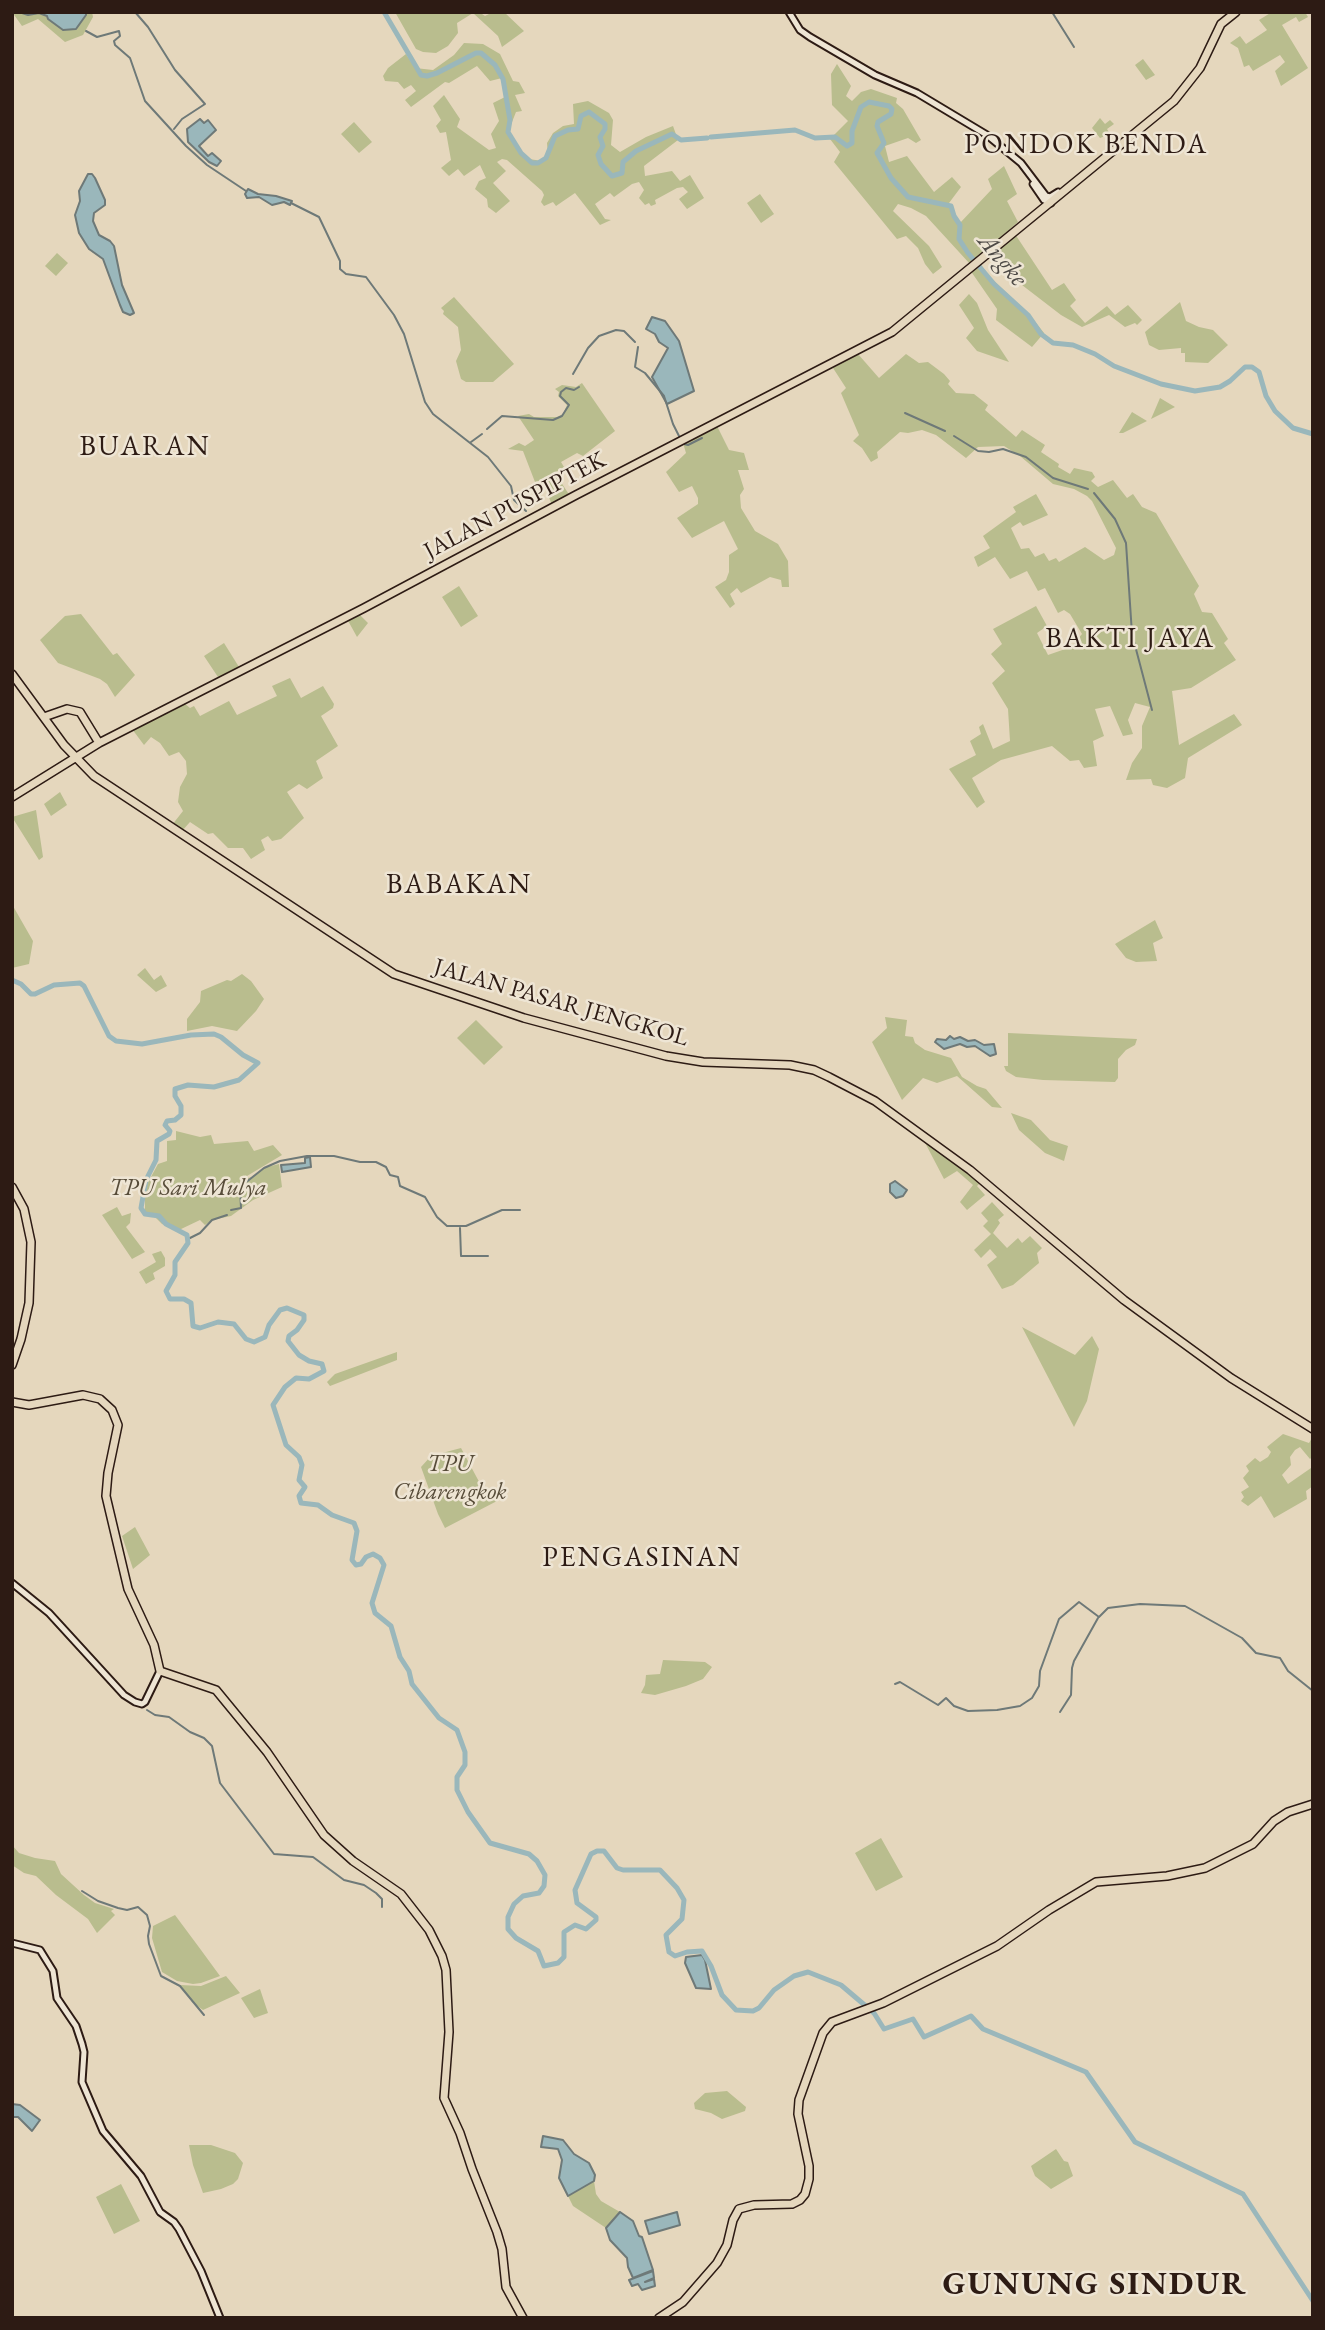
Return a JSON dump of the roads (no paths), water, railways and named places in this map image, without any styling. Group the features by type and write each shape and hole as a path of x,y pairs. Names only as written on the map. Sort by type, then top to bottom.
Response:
{"main road":[{"path":"1049,202 1182,88 1196,69 1217,23 1228,12"},
{"path":"1049,202 1174,101 1200,68 1221,24 1236,12"},
{"name":"JALAN PUSPIPTEK","path":"12,797 99,743 877,340 902,324 1049,202"},
{"name":"JALAN PASAR JENGKOL","path":"12,674 47,718 64,745 85,768 398,976 524,1018 645,1051 703,1062 803,1068 830,1077 874,1100 992,1186 1046,1236 1136,1308 1231,1378 1313,1429"},
{"path":"47,718 67,709 80,712 99,743"},
{"path":"32,785 64,759 64,745"},
{"path":"52,773 70,765 85,768"},
{"path":"12,1187 24,1209 31,1242 29,1303 12,1365"},
{"path":"12,1402 29,1405 83,1395 100,1399 112,1410 118,1425 106,1496 128,1589 154,1645 160,1671 216,1690 267,1752 324,1835 353,1861 401,1894 429,1930 446,1970 449,2032 444,2098 497,2232 502,2249 506,2287 523,2318"},
{"path":"659,2318 682,2302 717,2263 727,2245 733,2220 739,2210 754,2205 792,2204 803,2197 809,2175 798,2109 820,2039 832,2022 871,2008 997,1946 1096,1882 1167,1875 1205,1868 1253,1844 1280,1817 1313,1804"}],"street":[{"path":"789,12 802,32 874,75 917,93 987,135 1019,160 1049,202"},
{"path":"1027,172 1046,196 1050,197 1058,192"},
{"path":"12,1583 50,1613 124,1695 135,1702 144,1702 160,1671"},
{"path":"12,1943 40,1950 53,1970 57,1998 76,2026 82,2044 82,2082 103,2131 141,2176 160,2212 179,2229 201,2271 220,2318"}],"water":[{"path":"19,12 86,12 86,15 76,29 63,30 47,16"},
{"path":"200,119 204,123 208,120 216,130 199,146 208,156 212,153 221,161 217,166 188,142 187,129"},
{"path":"88,174 95,178 105,200 105,205 94,213 93,221 99,235 114,246 122,285 134,313 130,315 123,312 103,259 89,249 79,233 75,215 80,201 79,191"},
{"path":"248,189 258,194 292,201 290,205 284,202 272,205 259,197 247,198 245,194"},
{"path":"652,317 665,321 679,341 694,391 667,404 652,377 668,348 646,329"},
{"path":"950,1036 954,1039 960,1037 968,1041 975,1040 984,1045 994,1044 996,1054 990,1056 975,1046 960,1044 944,1049 935,1042 937,1039 946,1040"},
{"path":"310,1157 311,1167 282,1172 281,1165 305,1163 305,1158"},
{"path":"895,1181 907,1190 903,1196 896,1198 890,1192 890,1184"},
{"path":"702,1955 711,1989 696,1988 685,1963 686,1957"},
{"path":"12,2104 20,2105 40,2120 32,2131 18,2117 12,2117"},
{"path":"543,2136 563,2140 574,2154 589,2163 595,2175 594,2181 568,2196 559,2178 562,2160 558,2149 541,2147"},
{"path":"620,2212 633,2221 639,2236 642,2237 653,2270 633,2278 627,2258 610,2240 606,2228"},
{"path":"677,2212 680,2225 649,2234 645,2221"},
{"path":"653,2271 654,2278 645,2282 654,2279 655,2286 642,2290 638,2284 632,2286 629,2280"}],"waterway":[{"path":"135,12 148,27 175,70 205,104 182,119 174,129"},
{"path":"384,12 421,75 437,73 476,53 481,53 495,65 503,79 510,120 508,132 521,153 532,163 546,158 555,136 578,129 581,116 589,112 605,124 600,137 603,146 598,155 601,164 612,176 622,173 623,162 636,151 672,134 681,140 707,138"},
{"path":"1052,12 1074,47"},
{"path":"86,31 97,37 119,31 120,36 114,41 115,45 130,58 145,101 207,165 246,191"},
{"name":"Angke","path":"711,137 795,130 815,138 835,137 847,146 852,143 852,131 861,107 869,102 889,106 892,109 891,114 878,122 884,143 877,153 891,178 908,197 951,206 960,225 959,239 968,253 994,284 1028,315 1041,334 1053,343 1073,345 1114,366 1161,384 1195,391 1220,387 1245,367 1252,367 1259,372 1266,396 1275,411 1293,428 1313,434"},
{"path":"291,203 319,217 340,261 340,269 346,274 366,277 394,315 404,334 425,402 433,414 488,457 511,486 514,500 526,511"},
{"path":"573,374 588,348 599,336 616,330 624,331 635,342"},
{"path":"638,347 635,367 645,373 664,396 680,438"},
{"path":"487,429 502,416 553,420 562,416 569,405 560,396 561,392 566,388 574,390 579,387"},
{"path":"905,413 945,431"},
{"path":"471,442 482,434"},
{"path":"954,436 978,451 1003,449 1026,457 1053,478 1088,489"},
{"path":"684,444 688,445 702,438"},
{"path":"1094,493 1115,519 1126,543 1132,634 1152,710"},
{"path":"12,980 21,984 31,994 54,985 80,983 109,1036 116,1041 142,1044 191,1035 214,1034 258,1063 239,1080 214,1087 188,1085 175,1089 181,1115 175,1120 167,1121 165,1125 170,1131 169,1134 157,1141 156,1160 146,1180 141,1208 145,1214 159,1216 166,1224 187,1235 188,1243 175,1262 175,1275 166,1291 170,1299 184,1299 191,1303 193,1326 200,1328 218,1322 234,1324 246,1339 254,1342 265,1337 269,1325 280,1310 287,1308 304,1315 304,1320 289,1336 288,1341 299,1355 322,1364 324,1371 309,1379 296,1378 285,1387 273,1405 286,1445 299,1457 302,1465 299,1480 305,1487 299,1496 301,1503 318,1505 332,1515 354,1523 357,1531 352,1560 356,1565 373,1554 380,1558 384,1565 372,1603 375,1613 391,1626 412,1684 439,1718 457,1730 465,1752 465,1765 457,1777 457,1790 468,1812 490,1843 529,1854 537,1861 545,1875 544,1886 539,1893 523,1896 514,1904 508,1917 508,1929 516,1938 538,1951 544,1966 558,1963 564,1957 564,1932 575,1925 586,1929 596,1920 596,1917 577,1903 575,1890 591,1854 597,1851 604,1851 617,1868 623,1870 660,1870 684,1900 682,1919 666,1935 669,1952 675,1956 702,1951 722,1995 736,2010 753,2011 759,2008 774,1990 794,1976 808,1972 841,1985 874,2013 884,2029 913,2019 924,2037 971,2016 983,2029 1086,2072 1135,2142 1243,2194 1313,2301"},
{"path":"231,1210 241,1208 240,1187 264,1168 280,1161 307,1156 334,1156 360,1162 376,1162 386,1167 390,1175 398,1177 400,1186 425,1197 437,1217 447,1226 466,1226 502,1210 520,1210"},
{"path":"188,1239 200,1233 212,1220 227,1215"},
{"path":"460,1228 461,1256 488,1256"},
{"path":"895,1684 900,1682 938,1705 946,1698 954,1706 968,1711 1020,1706 1032,1698 1039,1686 1040,1671 1059,1619 1079,1602 1099,1617 1108,1608 1140,1604 1185,1606 1242,1638 1256,1653 1280,1658 1288,1671 1313,1691"},
{"path":"1060,1712 1071,1695 1074,1661 1098,1618"},
{"path":"147,1710 155,1715 169,1717 204,1738 212,1746 220,1783 274,1854 313,1857 344,1880 364,1885 376,1893 382,1899 382,1907"},
{"path":"82,1891 98,1901 118,1908 127,1910 138,1907 147,1915 150,1926 149,1944 161,1976 180,1986 204,2015"}],"district":[{"name":"PONDOK BENDA","path":"1086,145"},
{"name":"BUARAN","path":"145,447"},
{"name":"BAKTI JAYA","path":"1130,639"},
{"name":"BABAKAN","path":"459,885"},
{"name":"PENGASINAN","path":"642,1558"},
{"name":"GUNUNG SINDUR","path":"1095,2285"}],"park label":[{"name":"TPU Sari Mulya","path":"188,1188"},
{"name":"TPU Cibarengkok","path":"450,1478"}]}
